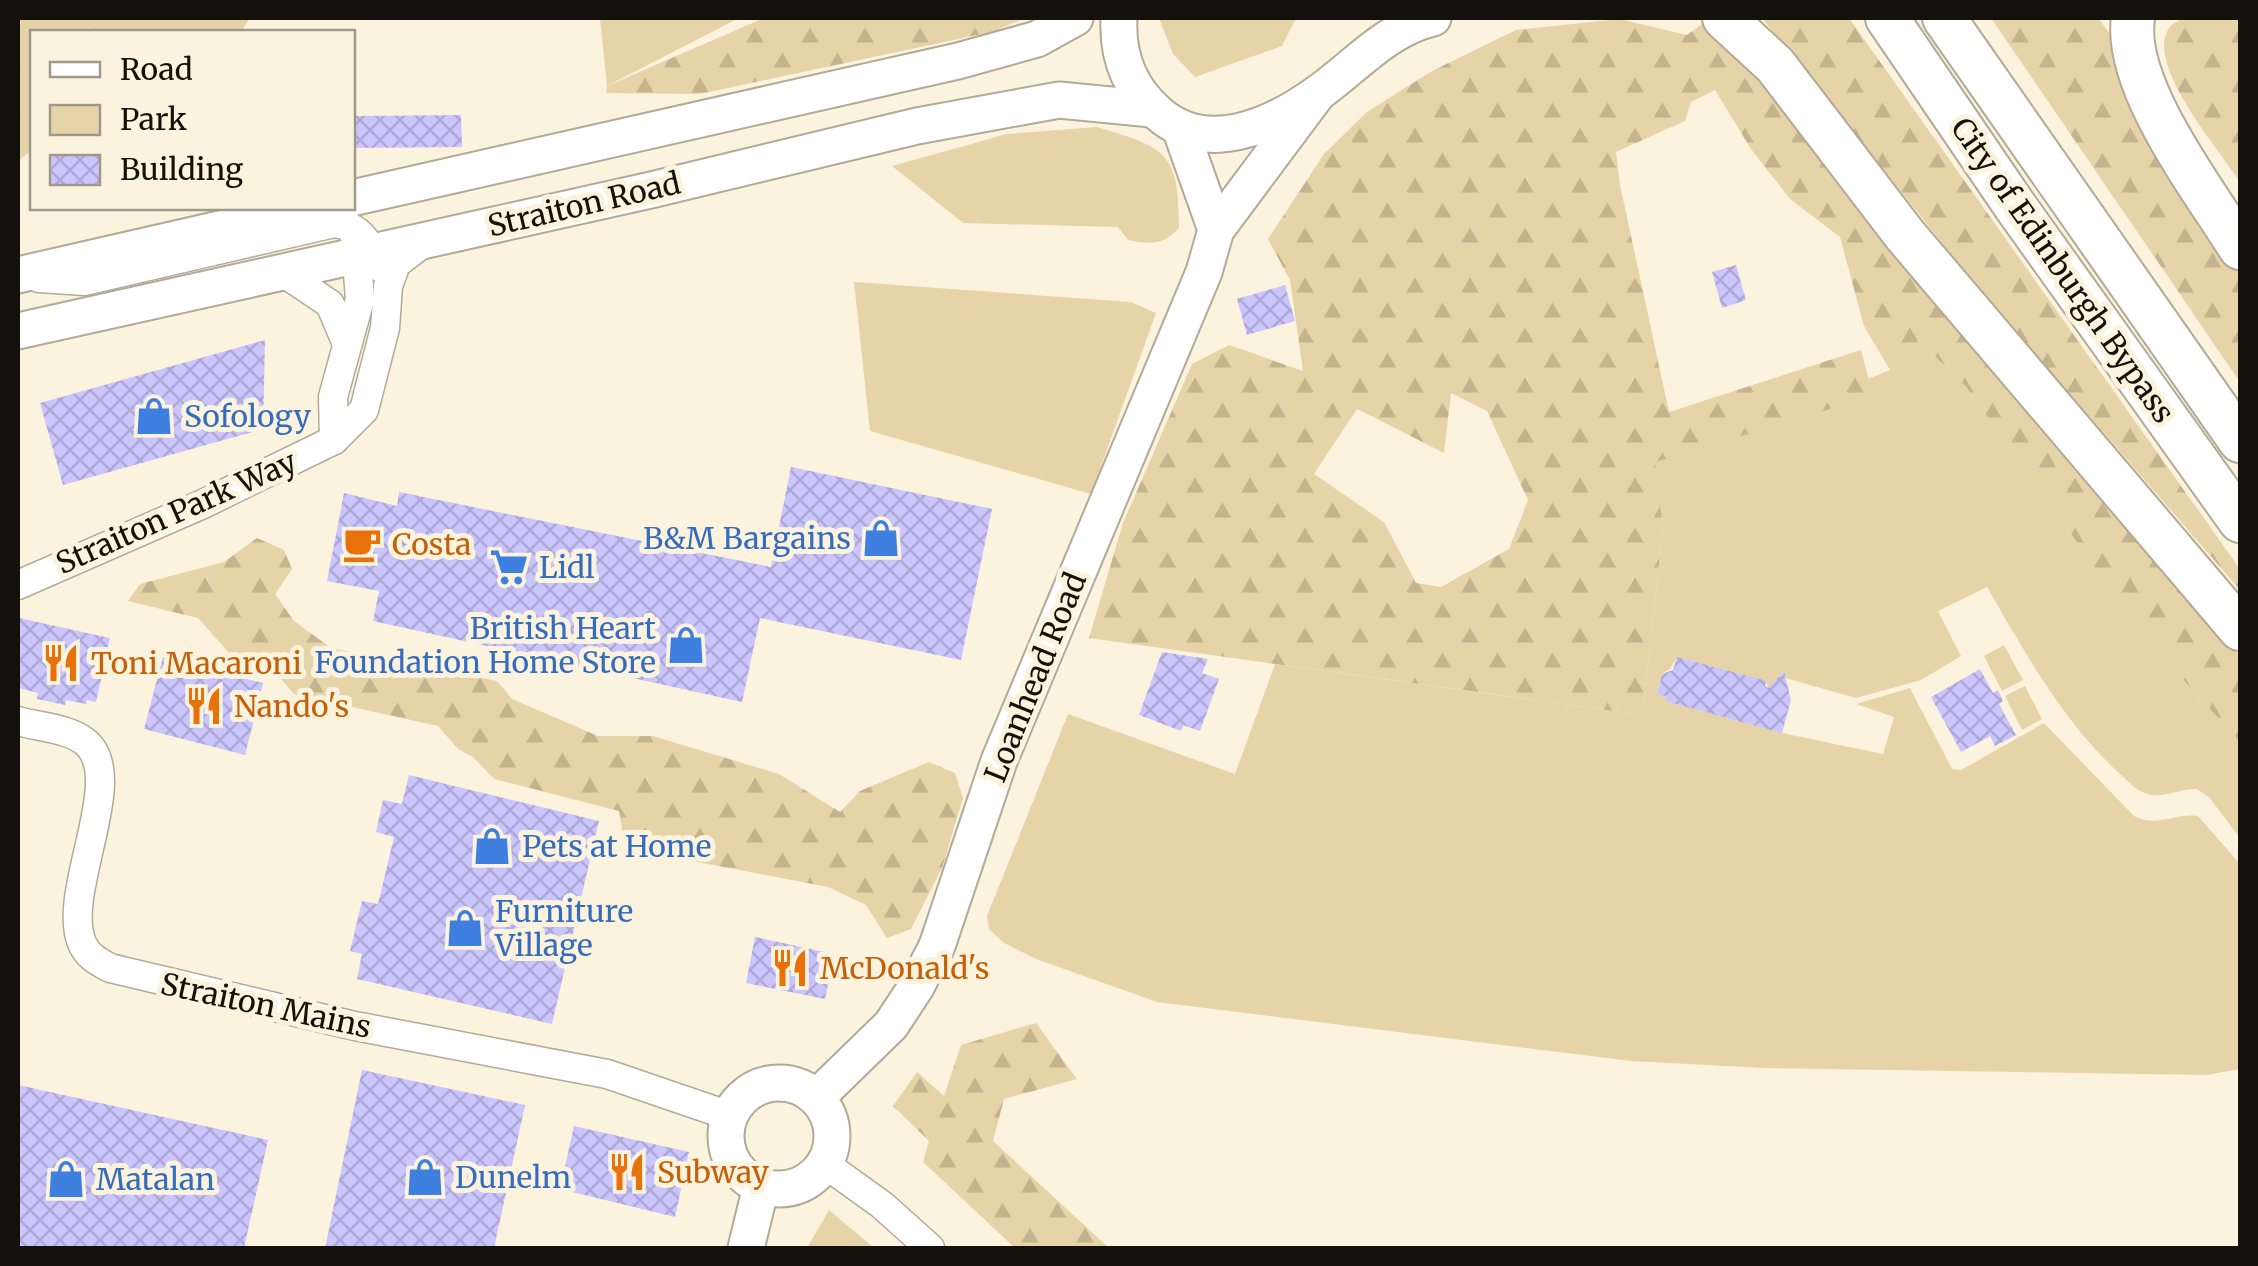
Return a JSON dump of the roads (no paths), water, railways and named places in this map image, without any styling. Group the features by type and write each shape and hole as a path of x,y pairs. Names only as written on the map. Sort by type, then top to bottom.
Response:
{"highway":[{"path":"1724,18 1774,65 1905,235 2240,630"},
{"name":"City of Edinburgh Bypass","path":"1887,18 2240,521"},
{"name":"City of Edinburgh Bypass","path":"1944,18 2240,442"},
{"path":"2134,18 2134,58 2145,93 2240,248"}],"main road":[{"name":"Straiton Road","path":"21,329 281,271 363,225 958,61 1037,38 1075,18"},
{"path":"1119,18 1130,81 1152,109 1181,131 1222,137 1270,120 1318,93 1386,40 1419,21 1433,18"},
{"name":"Loanhead Road","path":"816,1098 891,1025 937,946 999,761 1199,284 1216,230 1318,93"},
{"name":"Straiton Road","path":"363,225 433,238 917,126 1027,105 1072,101 1152,109"},
{"path":"1181,131 1216,230"},
{"path":"18,276 302,210"},
{"path":"785,1083 802,1088 826,1112 832,1129 832,1147 825,1164 798,1187 779,1190 761,1186 748,1180 730,1158 726,1144 730,1116 752,1090 785,1083"},
{"path":"746,1248 761,1186"}],"street":[{"path":"18,276 84,281 334,223 363,225 388,286"},
{"name":"Straiton Park Way","path":"334,440 333,397 360,299 363,225"},
{"path":"388,286 396,264 433,238"},
{"path":"281,271 330,304 347,344"},
{"name":"Straiton Park Way","path":"18,585 203,504 334,440 364,410 385,328 388,286"},
{"name":"Straiton Mains","path":"18,722 73,734 95,752 100,770 79,898 79,920 82,943 94,959 110,968 355,1026 606,1074 730,1116"},
{"path":"825,1164 882,1205 930,1248"}],"place":[{"name":"Sofology","path":"154,416"},
{"name":"B&M Bargains","path":"881,538"},
{"name":"Costa","path":"362,544"},
{"name":"Lidl","path":"509,567"},
{"name":"British Heart Foundation Home Store","path":"686,645"},
{"name":"Toni Macaroni","path":"61,663"},
{"name":"Nando's","path":"204,706"},
{"name":"Pets at Home","path":"492,846"},
{"name":"Furniture Village","path":"465,928"},
{"name":"McDonald's","path":"790,968"},
{"name":"Subway","path":"627,1172"},
{"name":"Dunelm","path":"425,1177"},
{"name":"Matalan","path":"66,1179"}]}
